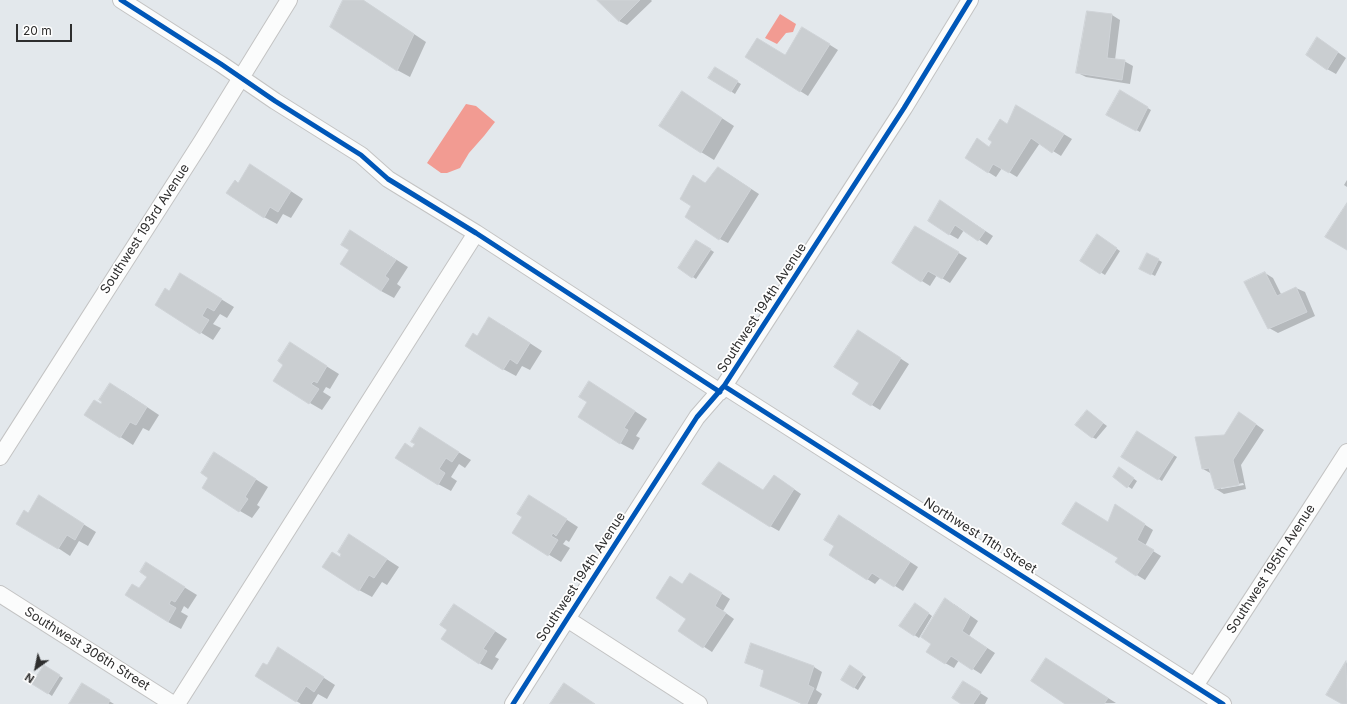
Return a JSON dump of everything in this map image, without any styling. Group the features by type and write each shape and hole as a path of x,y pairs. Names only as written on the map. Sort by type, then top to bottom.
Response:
{"street":[{"name":"Northwest 11th Street","path":"121,0 275,101 361,155 388,180 1223,704"},
{"name":"Southwest 193rd Avenue","path":"0,457 289,0"},
{"name":"Southwest 194th Avenue","path":"513,704 566,619 697,417 722,389 904,108 970,0"},
{"path":"177,704 476,234"},
{"name":"Southwest 195th Avenue","path":"1195,686 1347,452"},
{"name":"Southwest 306th Street","path":"0,594 173,704"},
{"path":"566,619 699,704"}],"shaded area":[{"path":"780,14 796,24 793,32 786,33 777,44 765,38"},
{"path":"466,104 476,106 495,122 469,153 460,168 447,173 441,173 427,163"}],"building":[{"path":"343,0 363,0 414,34 397,71 330,27"},
{"path":"597,0 640,0 619,21"},
{"path":"1087,11 1112,14 1107,58 1125,60 1122,80 1076,73"},
{"path":"802,27 830,44 800,92 745,57 757,38 785,55"},
{"path":"1317,37 1338,52 1327,70 1306,55"},
{"path":"715,67 738,81 731,92 708,78"},
{"path":"1120,90 1148,107 1136,131 1106,115"},
{"path":"682,91 722,118 701,153 659,126"},
{"path":"1016,105 1064,134 1052,153 1031,138 1009,173 993,164 988,173 965,158 977,138 989,147 992,142 988,139 1000,119 1007,124"},
{"path":"250,164 291,191 278,212 270,207 264,218 226,193 235,180 238,183"},
{"path":"718,167 751,189 719,240 685,217 691,206 680,199 693,175 705,183"},
{"path":"940,200 985,231 978,241 955,225 949,235 928,221"},
{"path":"1347,203 1347,250 1325,237"},
{"path":"915,226 959,252 942,279 928,271 921,282 892,263"},
{"path":"350,230 396,260 385,276 389,279 381,291 340,264 349,250 341,245"},
{"path":"1097,234 1117,248 1100,274 1080,261"},
{"path":"696,240 711,249 692,278 678,268"},
{"path":"1147,253 1159,259 1151,275 1139,269"},
{"path":"1265,272 1277,296 1296,287 1307,312 1268,329 1244,282"},
{"path":"180,273 222,299 214,311 207,307 202,316 209,320 200,334 155,305 165,288 169,291"},
{"path":"489,317 530,343 517,364 510,359 503,370 465,346 473,333 477,336"},
{"path":"858,330 901,358 871,406 852,394 859,383 834,367"},
{"path":"290,342 327,366 317,383 314,381 311,384 319,389 309,404 273,381 283,365 278,361"},
{"path":"589,381 635,411 624,428 628,430 620,444 578,417 587,402 579,397"},
{"path":"110,383 147,407 136,425 130,422 120,438 84,415 94,400 101,404 102,402 99,400"},
{"path":"1087,410 1103,423 1092,438 1075,425"},
{"path":"1239,412 1256,424 1233,460 1239,485 1215,489 1209,468 1202,469 1195,437 1224,435"},
{"path":"420,427 459,452 452,462 446,458 439,469 445,473 438,485 395,458 405,443 412,448 415,444 411,442"},
{"path":"1137,431 1174,455 1158,480 1121,457"},
{"path":"214,452 256,479 245,497 248,499 239,512 202,488 208,478 201,473"},
{"path":"719,462 763,490 774,475 794,489 770,527 702,484"},
{"path":"1119,467 1134,478 1127,488 1113,477"},
{"path":"39,495 84,524 75,540 67,535 58,549 16,524 24,510 28,513"},
{"path":"529,495 567,519 556,536 553,533 551,536 558,540 548,556 512,533 522,517 517,514"},
{"path":"1076,502 1108,522 1115,504 1145,524 1137,540 1154,550 1136,576 1115,562 1118,558 1062,524"},
{"path":"839,515 910,562 894,587 872,573 867,580 829,555 834,546 824,540"},
{"path":"349,534 387,559 374,578 369,575 359,591 322,567 332,552 340,557 341,554 338,552"},
{"path":"146,562 185,587 175,602 171,600 169,604 176,608 168,622 125,595 132,584 139,588 147,577 140,572"},
{"path":"690,573 722,593 715,606 726,613 703,648 678,631 686,619 656,598 670,576 682,584"},
{"path":"945,598 970,616 962,631 987,648 972,670 951,656 945,664 926,652 931,644 921,637"},
{"path":"915,603 929,613 914,636 899,626"},
{"path":"454,604 495,631 483,649 487,651 479,664 441,639 447,630 440,625"},
{"path":"751,643 814,666 808,685 814,688 807,704 803,704 760,686 764,670 745,663"},
{"path":"278,647 324,677 314,692 306,686 296,702 255,676 263,663 267,665"},
{"path":"1046,658 1108,698 1104,704 1065,704 1031,681"},
{"path":"1346,661 1347,704 1342,704 1326,695"},
{"path":"44,665 60,675 48,694 32,684"},
{"path":"850,665 863,674 854,688 841,680"},
{"path":"963,681 981,692 973,704 961,704 952,698"},
{"path":"82,683 110,700 108,704 69,704"},
{"path":"564,683 595,704 550,704"}],"cycle path":[{"path":"121,0 221,64 275,101 361,155 388,179 476,233 720,392"},
{"path":"513,704 697,417 724,386 904,108 970,0"},
{"path":"724,386 1223,704"}]}
